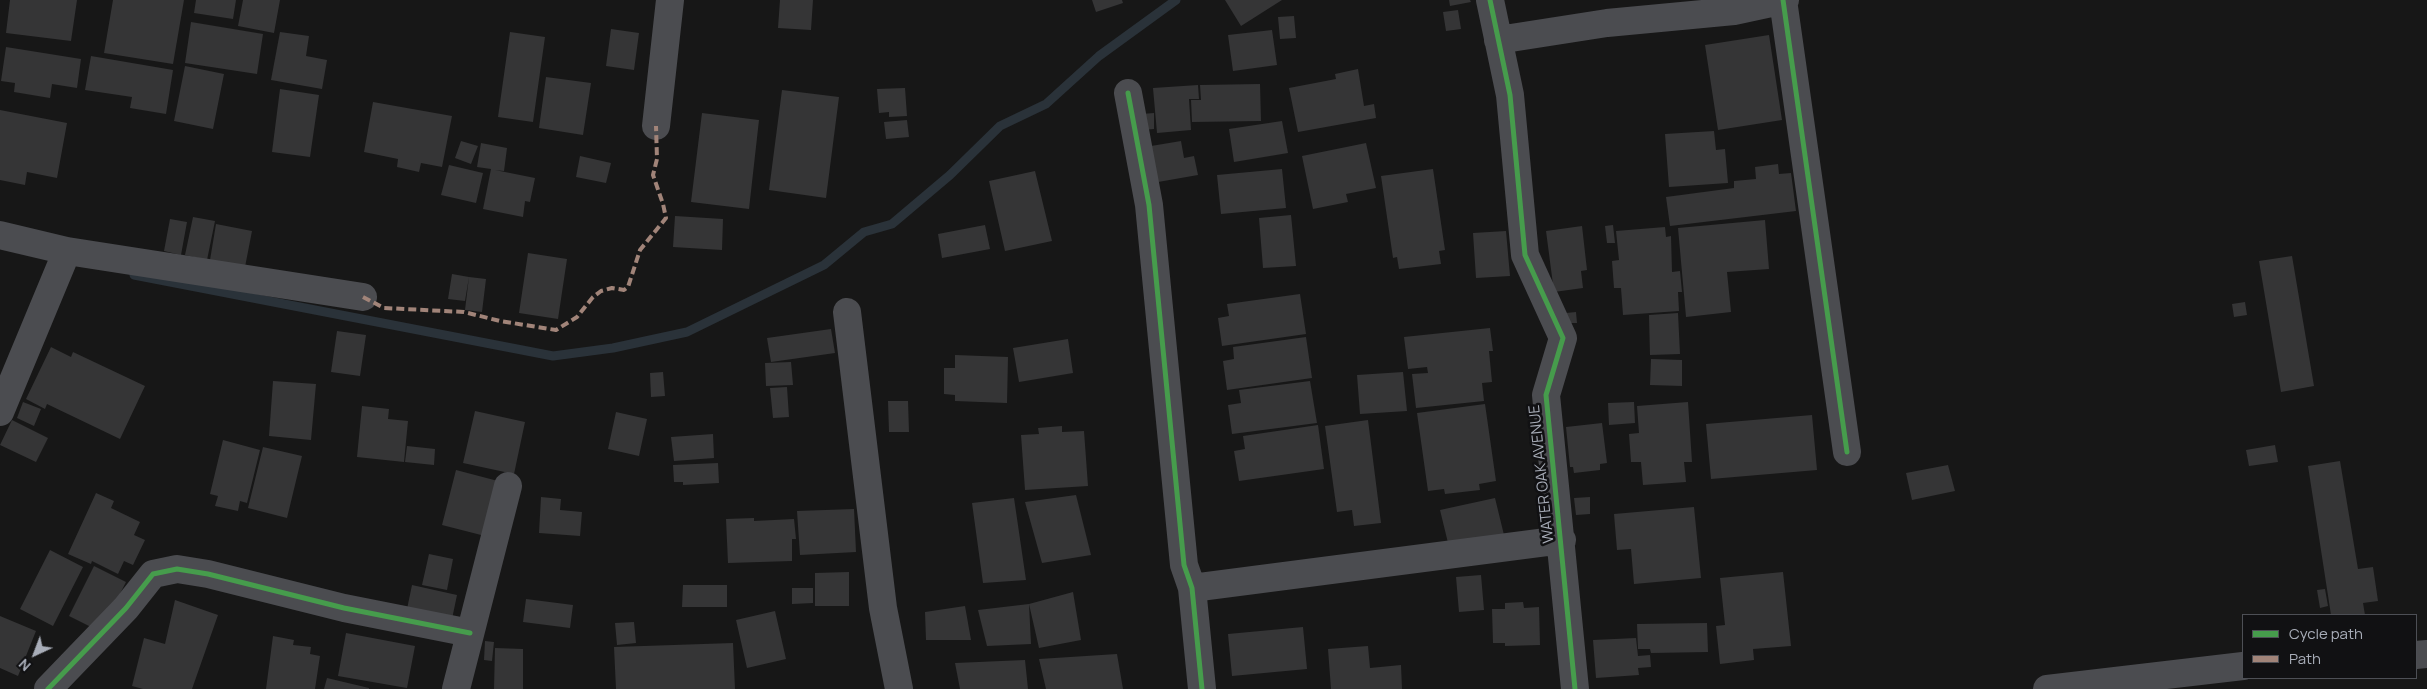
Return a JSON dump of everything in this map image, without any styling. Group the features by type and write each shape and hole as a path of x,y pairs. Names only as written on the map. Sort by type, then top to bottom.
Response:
{"street":[{"path":"656,126 670,0"},
{"name":"WATER OAK AVENUE","path":"1490,0 1510,95 1525,255 1563,338 1546,395 1562,540 1575,689"},
{"path":"1498,40 1607,23 1734,11 1784,0 1847,452"},
{"path":"1128,93 1149,205 1184,565 1192,588 1202,689"},
{"path":"0,235 68,251 363,297"},
{"path":"0,412 68,251"},
{"path":"847,312 883,608 899,689"},
{"path":"456,689 508,486"},
{"path":"1192,588 1562,540"},
{"path":"48,689 126,608 153,574 177,569 208,574 344,608 470,633"},
{"path":"2047,689 2242,666"}],"building":[{"path":"10,0 77,0 71,41 6,33"},
{"path":"113,0 184,0 173,64 104,53"},
{"path":"196,0 236,0 233,19 194,13"},
{"path":"243,0 280,0 274,33 238,26"},
{"path":"780,0 813,0 811,30 778,28"},
{"path":"1092,0 1122,0 1123,3 1096,12"},
{"path":"1225,0 1282,0 1241,26"},
{"path":"1449,0 1470,0 1471,2 1450,6"},
{"path":"1458,10 1461,29 1446,31 1443,12"},
{"path":"1294,16 1296,38 1280,39 1278,17"},
{"path":"191,22 263,34 257,74 185,63"},
{"path":"611,29 639,33 634,70 606,66"},
{"path":"1272,30 1277,65 1233,71 1228,35"},
{"path":"280,32 309,36 306,56 327,60 322,89 271,80"},
{"path":"510,32 545,37 533,122 498,117"},
{"path":"1769,35 1782,120 1718,130 1705,45"},
{"path":"6,47 81,59 77,88 52,84 50,98 14,92 15,83 1,81"},
{"path":"91,56 173,70 166,114 130,108 132,97 85,90"},
{"path":"185,66 224,74 213,129 174,121"},
{"path":"1358,69 1364,106 1374,104 1376,118 1298,132 1289,88 1336,79 1335,74"},
{"path":"546,77 591,83 583,135 539,128"},
{"path":"1260,84 1261,121 1192,122 1191,100 1201,100 1200,85"},
{"path":"1198,85 1199,99 1189,99 1191,130 1157,133 1153,88"},
{"path":"905,88 907,116 889,117 889,112 879,113 877,89"},
{"path":"280,89 319,95 310,157 272,152"},
{"path":"782,90 839,97 826,198 769,190"},
{"path":"373,102 452,116 442,167 421,163 419,172 397,167 398,159 364,152"},
{"path":"0,110 67,123 57,178 27,172 25,185 0,180"},
{"path":"702,113 759,120 749,209 691,202"},
{"path":"1154,113 1154,129 1142,130 1141,114"},
{"path":"907,120 909,137 886,139 884,122"},
{"path":"1282,121 1288,153 1234,162 1229,129"},
{"path":"1714,131 1716,150 1725,149 1728,183 1669,187 1665,134"},
{"path":"461,141 478,146 471,164 455,158"},
{"path":"1181,141 1184,158 1194,156 1198,175 1158,182 1151,146"},
{"path":"481,143 507,148 504,171 495,170 535,178 530,202 525,201 523,217 483,209 491,169 477,167"},
{"path":"1366,143 1376,188 1346,194 1348,202 1313,209 1302,156"},
{"path":"580,156 611,163 606,183 576,177"},
{"path":"1778,164 1779,174 1791,173 1796,211 1670,226 1666,197 1734,188 1734,181 1756,179 1755,167"},
{"path":"449,165 483,173 476,203 441,195"},
{"path":"1282,169 1286,208 1221,214 1217,175"},
{"path":"1433,169 1445,250 1439,251 1441,264 1399,269 1397,257 1393,258 1381,176"},
{"path":"1035,171 1052,241 1005,251 989,181"},
{"path":"1291,215 1296,266 1263,268 1259,218"},
{"path":"675,216 723,219 722,250 673,247"},
{"path":"193,217 215,221 207,260 185,255"},
{"path":"170,219 187,222 181,255 164,251"},
{"path":"1765,220 1769,269 1727,272 1731,312 1686,317 1678,228"},
{"path":"216,224 252,231 245,267 210,260"},
{"path":"985,225 990,249 942,258 938,234"},
{"path":"1613,225 1615,243 1607,243 1605,226"},
{"path":"1582,226 1587,270 1581,271 1583,288 1554,292 1546,231"},
{"path":"1665,227 1666,237 1671,236 1672,272 1680,271 1682,292 1678,292 1679,311 1623,315 1621,288 1614,288 1612,261 1619,260 1616,231"},
{"path":"1506,231 1510,276 1476,278 1473,233"},
{"path":"528,253 567,259 558,319 519,313"},
{"path":"2292,256 2314,386 2281,392 2259,261"},
{"path":"452,274 469,277 465,301 448,299"},
{"path":"469,277 486,279 482,312 465,310"},
{"path":"1300,294 1306,334 1222,346 1218,318 1229,316 1227,304"},
{"path":"2245,302 2247,315 2234,317 2232,304"},
{"path":"1576,312 1577,323 1567,323 1566,313"},
{"path":"1678,313 1680,354 1650,355 1649,315"},
{"path":"1490,328 1493,351 1489,351 1492,382 1482,383 1484,401 1416,408 1412,374 1428,373 1427,367 1408,369 1404,337"},
{"path":"831,329 835,353 771,362 767,338"},
{"path":"337,331 366,335 360,376 331,372"},
{"path":"1306,337 1312,378 1227,390 1223,361 1234,359 1233,347"},
{"path":"1068,339 1073,373 1019,382 1013,348"},
{"path":"51,347 71,357 73,352 145,386 120,439 47,404 45,409 26,399"},
{"path":"955,355 1008,357 1007,403 955,401 955,395 944,394 944,368 955,368"},
{"path":"1651,359 1682,360 1682,386 1650,385"},
{"path":"791,362 793,385 766,386 765,363"},
{"path":"663,372 665,396 651,397 650,373"},
{"path":"1403,372 1407,411 1360,414 1357,375"},
{"path":"273,381 316,384 311,440 269,436"},
{"path":"1310,381 1317,423 1232,434 1228,405 1241,403 1239,390"},
{"path":"787,387 789,417 773,418 770,388"},
{"path":"888,401 908,401 909,432 889,432"},
{"path":"23,402 41,409 34,426 17,418"},
{"path":"1634,402 1635,423 1609,425 1608,403"},
{"path":"1688,402 1692,462 1684,462 1686,482 1643,485 1641,462 1631,462 1629,434 1639,433 1637,406"},
{"path":"1485,404 1496,481 1479,484 1480,490 1445,494 1444,489 1428,491 1417,413"},
{"path":"362,406 389,409 388,419 408,421 404,462 357,457"},
{"path":"475,411 525,422 514,474 463,463"},
{"path":"616,412 647,419 639,456 608,449"},
{"path":"1812,415 1817,470 1711,479 1706,424"},
{"path":"12,420 48,438 36,462 0,445"},
{"path":"1368,420 1381,523 1354,526 1352,510 1337,512 1325,426"},
{"path":"1602,423 1607,463 1600,464 1600,470 1574,473 1573,467 1570,467 1566,427"},
{"path":"1318,425 1324,469 1239,481 1234,451 1245,449 1243,436"},
{"path":"1062,426 1062,432 1084,431 1088,486 1025,490 1021,435 1039,434 1038,428"},
{"path":"713,434 714,458 674,461 671,437"},
{"path":"223,440 260,450 247,503 240,501 238,511 215,506 218,496 210,494"},
{"path":"2275,445 2278,462 2249,466 2246,450"},
{"path":"407,446 435,449 434,465 405,462"},
{"path":"263,447 302,456 287,518 248,508"},
{"path":"2340,461 2358,569 2373,567 2378,601 2363,603 2365,614 2331,614 2308,466"},
{"path":"718,463 719,483 683,485 683,482 674,482 673,465"},
{"path":"1948,465 1955,491 1912,500 1906,473"},
{"path":"456,470 498,481 485,536 442,525"},
{"path":"96,493 114,501 111,508 140,522 134,535 145,540 133,565 124,561 118,574 92,561 91,564 68,554"},
{"path":"1076,495 1091,555 1042,563 1025,502"},
{"path":"541,497 561,499 560,510 582,512 580,536 539,533"},
{"path":"1590,497 1590,514 1576,515 1574,498"},
{"path":"1014,498 1026,580 983,583 972,503"},
{"path":"1495,498 1504,535 1449,547 1440,510"},
{"path":"1694,507 1701,578 1634,584 1631,549 1617,550 1614,514"},
{"path":"854,509 856,552 800,555 797,511"},
{"path":"754,518 754,521 794,519 796,539 792,539 792,561 728,563 726,519"},
{"path":"50,550 83,567 53,626 20,609"},
{"path":"429,554 453,559 447,590 422,585"},
{"path":"94,566 126,582 105,623 95,629 69,616"},
{"path":"849,572 849,606 815,606 815,573"},
{"path":"1783,572 1791,646 1753,649 1754,660 1720,664 1716,626 1725,625 1720,578"},
{"path":"1481,575 1484,610 1459,612 1456,577"},
{"path":"412,585 457,595 452,619 407,609"},
{"path":"683,585 727,585 727,607 682,607"},
{"path":"792,588 813,588 813,603 792,604"},
{"path":"2325,589 2328,606 2320,608 2317,590"},
{"path":"1073,592 1081,640 1039,648 1029,604"},
{"path":"526,599 573,605 570,628 523,622"},
{"path":"175,600 218,615 192,689 143,689 132,686 144,638 165,644"},
{"path":"1523,602 1524,608 1539,607 1540,645 1505,646 1505,643 1493,643 1492,609 1505,609 1505,603"},
{"path":"1029,604 1031,644 987,646 978,610"},
{"path":"965,606 971,640 926,640 925,612"},
{"path":"775,611 786,659 747,668 736,620"},
{"path":"0,616 36,631 18,676 0,668"},
{"path":"634,622 636,643 617,645 615,623"},
{"path":"1707,623 1708,652 1651,653 1650,649 1638,649 1637,624"},
{"path":"1303,627 1307,669 1232,676 1228,634"},
{"path":"346,633 415,646 407,688 338,676"},
{"path":"273,636 294,640 293,645 311,647 310,654 320,656 315,689 266,689"},
{"path":"1636,638 1638,656 1650,655 1651,667 1638,668 1639,675 1596,678 1593,640"},
{"path":"485,641 494,642 492,661 484,660"},
{"path":"733,643 735,689 616,689 614,647"},
{"path":"1368,646 1370,668 1401,665 1402,689 1331,689 1328,649"},
{"path":"495,648 523,649 523,689 494,689"},
{"path":"1117,654 1123,689 1046,689 1039,659"},
{"path":"1025,660 1028,689 960,689 955,663"},
{"path":"327,678 369,688 369,689 324,689"}],"waterway":[{"path":"134,275 553,356 613,348 687,332 824,265 864,232 892,224 950,175 1000,126 1046,104 1099,56 1176,0"}],"marked path":[{"path":"363,297 384,308 464,312 500,321 556,330 577,317 593,297 601,291 612,288 624,290 628,287 640,250 666,218 653,175 657,159 656,126"}],"cycle path":[{"path":"1490,0 1510,95 1525,255 1563,338 1546,395 1575,689"},
{"path":"1783,0 1847,452"},
{"path":"1128,93 1149,205 1184,565 1192,588 1202,689"},
{"path":"48,689 126,608 153,574 177,569 208,574 344,608 470,633"}]}
